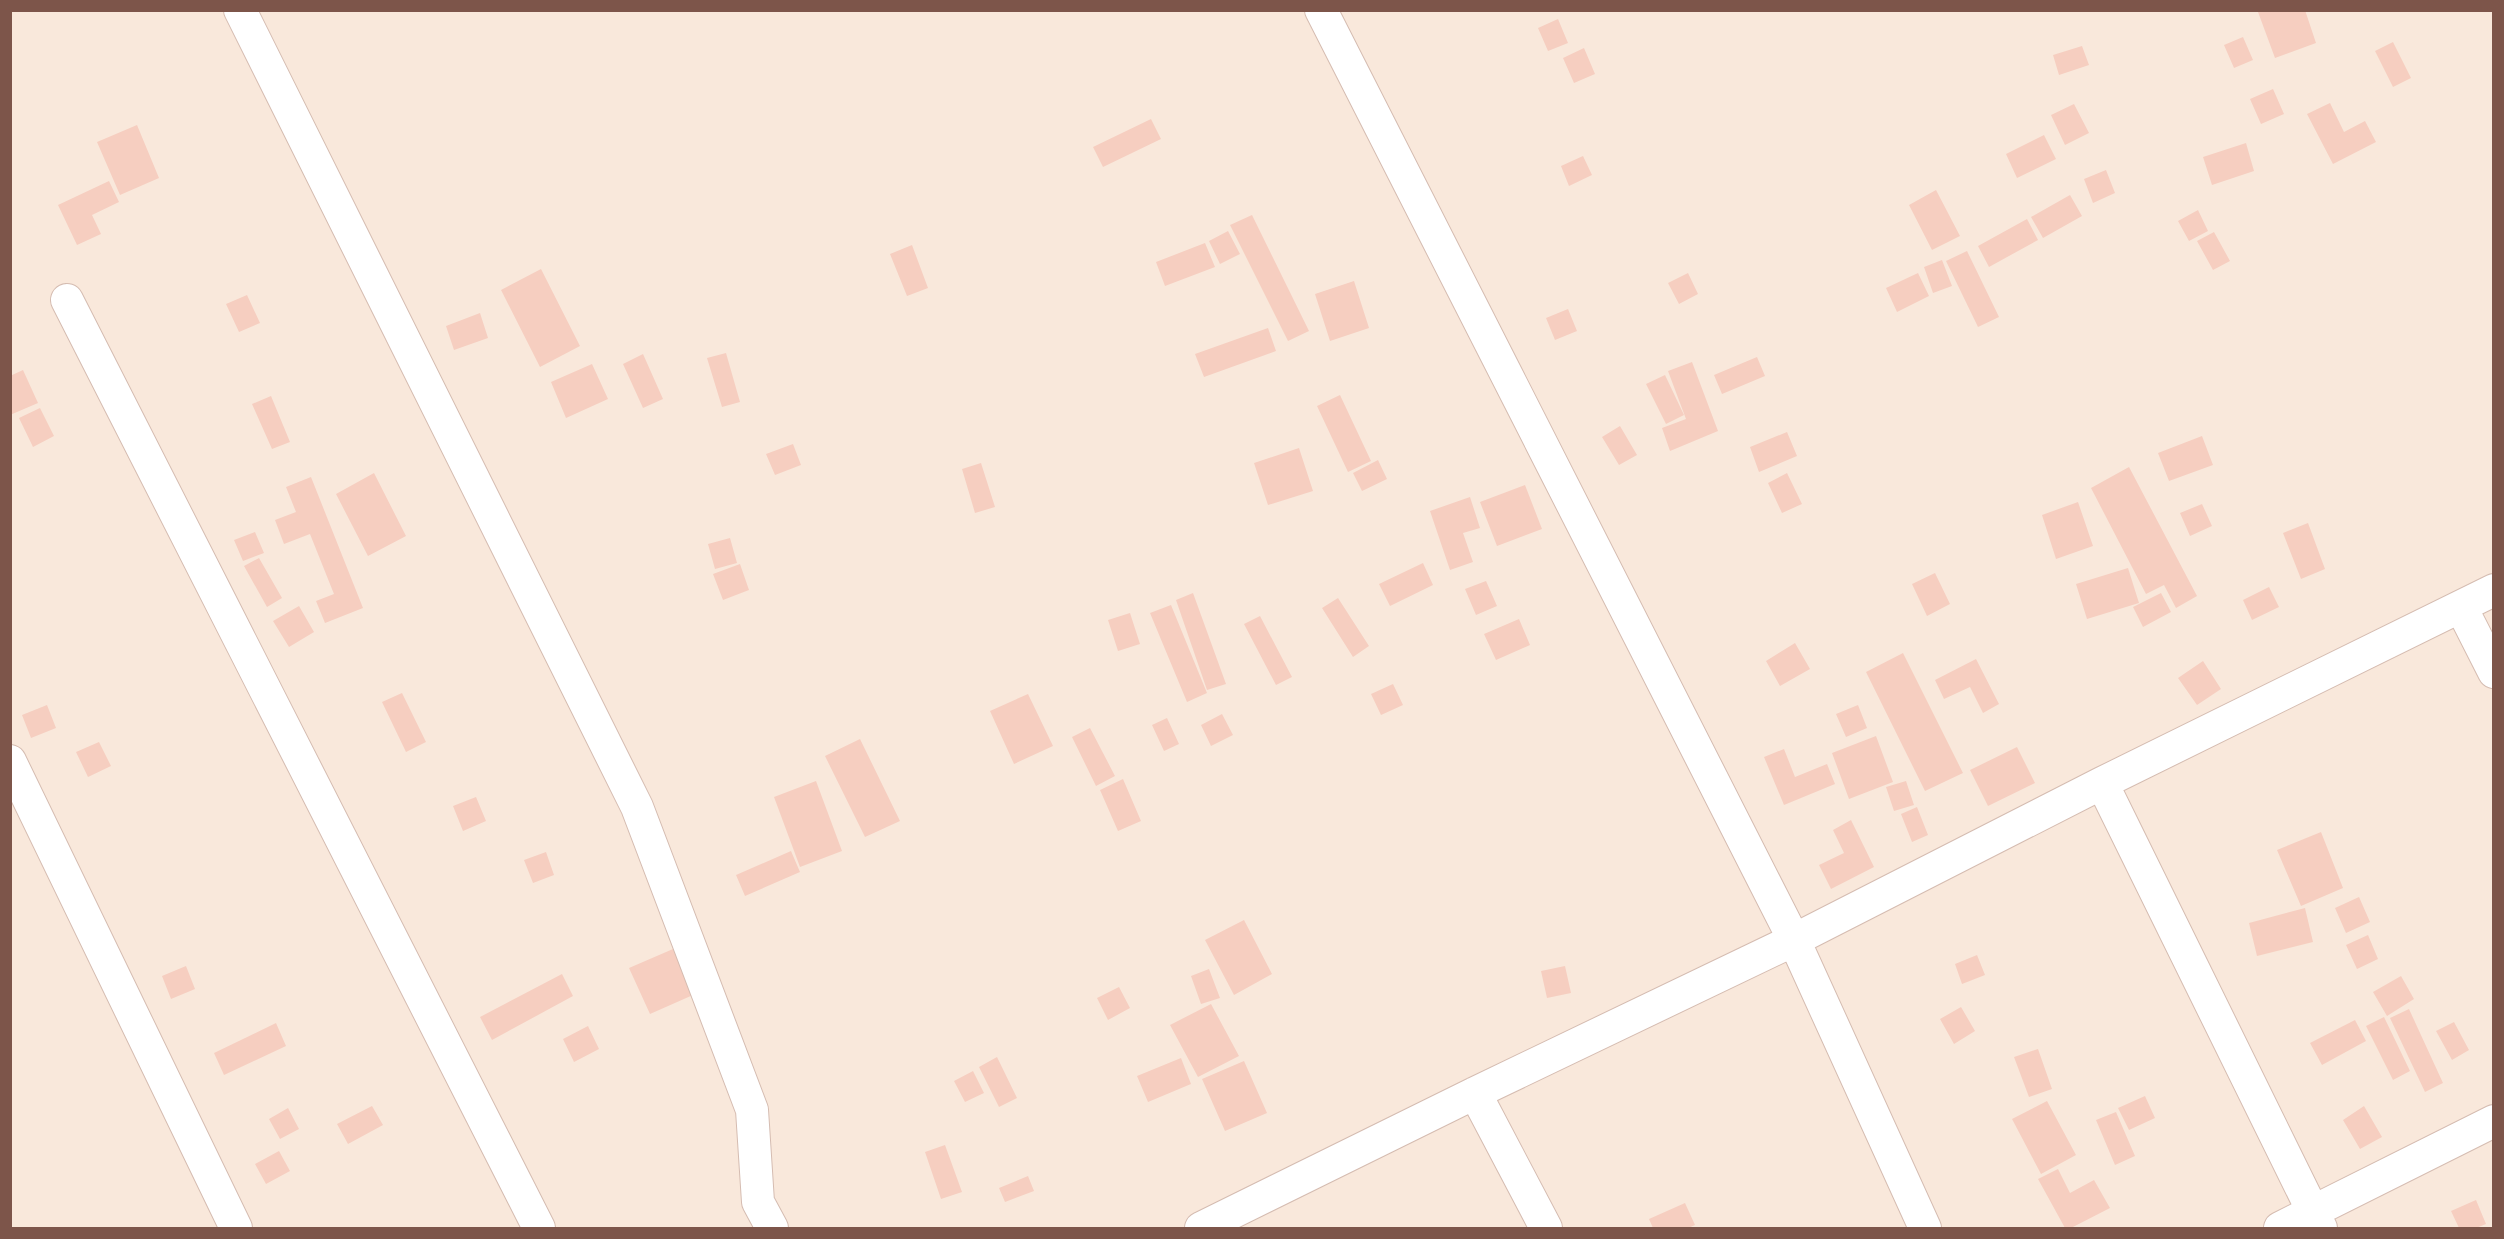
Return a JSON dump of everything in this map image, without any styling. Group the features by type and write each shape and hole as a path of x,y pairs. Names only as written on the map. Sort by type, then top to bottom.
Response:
{"street":[{"path":"240,10 637,807 752,1110 758,1202 772,1228"},
{"path":"1321,10 1794,940 1925,1228"},
{"path":"67,300 539,1228"},
{"path":"1201,1228 1794,940 2102,783 2493,590"},
{"path":"2461,607 2493,672"},
{"path":"10,761 236,1228"},
{"path":"2102,783 2317,1220"},
{"path":"1475,1093 1546,1228"},
{"path":"2280,1228 2317,1220 2493,1121"}],"shaded area":[{"path":"11,11 2493,11 2493,1228 11,1228"}],"building":[{"path":"2261,10 2305,10 2316,43 2275,58 2258,12"},
{"path":"1558,19 1568,43 1548,51 1538,28"},
{"path":"2243,37 2253,60 2234,68 2224,45"},
{"path":"2393,42 2411,78 2393,87 2375,51"},
{"path":"2082,46 2089,65 2059,75 2053,55"},
{"path":"1584,48 1595,74 1574,83 1563,58"},
{"path":"2273,89 2284,114 2261,124 2250,99"},
{"path":"2330,103 2344,132 2365,121 2376,142 2333,164 2307,114"},
{"path":"2074,104 2089,133 2065,145 2051,115"},
{"path":"1151,119 1161,139 1103,167 1093,147"},
{"path":"137,125 159,178 120,195 97,142"},
{"path":"2044,135 2056,159 2017,178 2006,154"},
{"path":"2246,143 2254,171 2212,185 2203,157"},
{"path":"1583,156 1592,175 1569,186 1561,166"},
{"path":"2106,170 2115,193 2093,203 2084,179"},
{"path":"109,181 119,202 92,215 101,234 77,245 58,205"},
{"path":"1936,190 1960,236 1932,250 1909,205"},
{"path":"2070,195 2082,216 2043,238 2031,217"},
{"path":"2198,210 2208,231 2189,241 2178,221"},
{"path":"1252,215 1309,331 1288,341 1230,225"},
{"path":"2027,219 2038,240 1989,267 1978,246"},
{"path":"1228,231 1240,254 1220,264 1209,241"},
{"path":"2214,232 2230,261 2213,270 2197,241"},
{"path":"1205,243 1215,267 1165,286 1156,262"},
{"path":"912,245 928,288 907,296 890,254"},
{"path":"1967,251 1999,317 1978,327 1946,261"},
{"path":"1942,260 1952,286 1933,293 1924,267"},
{"path":"541,269 580,346 540,367 501,290"},
{"path":"1688,273 1698,294 1679,304 1668,283"},
{"path":"1918,273 1929,296 1897,312 1886,288"},
{"path":"1354,281 1369,328 1330,341 1315,294"},
{"path":"247,295 260,323 239,332 226,304"},
{"path":"1568,309 1577,331 1555,340 1546,318"},
{"path":"480,313 488,338 454,350 446,326"},
{"path":"1268,328 1276,351 1204,377 1195,354"},
{"path":"726,353 740,402 722,407 707,358"},
{"path":"643,354 663,399 643,408 623,364"},
{"path":"1757,357 1765,376 1722,394 1714,375"},
{"path":"1692,362 1718,431 1670,451 1662,428 1686,419 1668,371"},
{"path":"592,364 608,399 566,418 551,382"},
{"path":"23,370 38,403 10,415 10,376"},
{"path":"1665,375 1684,415 1666,424 1646,384"},
{"path":"1340,395 1371,461 1348,472 1317,406"},
{"path":"271,396 290,442 272,449 252,404"},
{"path":"40,408 54,436 33,447 19,418"},
{"path":"1620,426 1637,455 1619,465 1602,437"},
{"path":"1787,432 1797,456 1759,472 1750,447"},
{"path":"2202,436 2213,465 2169,481 2158,453"},
{"path":"793,444 801,465 775,475 766,454"},
{"path":"1299,448 1313,491 1268,505 1254,463"},
{"path":"1378,460 1387,479 1362,491 1353,473"},
{"path":"981,463 995,507 975,513 962,469"},
{"path":"2129,467 2197,596 2176,608 2164,585 2146,594 2091,488"},
{"path":"374,473 406,536 368,556 336,494"},
{"path":"1787,473 1802,504 1782,513 1768,483"},
{"path":"311,477 363,608 325,623 316,601 334,594 310,534 284,544 275,520 296,512 286,487"},
{"path":"1525,485 1542,529 1497,546 1480,502"},
{"path":"1470,497 1480,528 1463,533 1473,562 1450,570 1430,511"},
{"path":"2078,502 2093,546 2056,559 2042,515"},
{"path":"2202,504 2212,526 2190,536 2180,513"},
{"path":"2308,523 2325,569 2301,579 2283,533"},
{"path":"255,532 264,553 243,561 234,540"},
{"path":"730,538 737,563 715,569 708,544"},
{"path":"259,558 282,598 267,607 244,566"},
{"path":"1423,563 1433,585 1390,606 1379,584"},
{"path":"740,564 749,590 723,600 713,574"},
{"path":"2128,568 2139,603 2087,619 2076,584"},
{"path":"1935,573 1950,604 1927,616 1912,584"},
{"path":"1486,581 1497,606 1476,615 1465,589"},
{"path":"2269,587 2279,607 2252,620 2243,600"},
{"path":"1193,593 1226,684 1207,690 1176,600"},
{"path":"2161,593 2171,612 2143,627 2133,607"},
{"path":"1338,598 1369,646 1353,657 1322,608"},
{"path":"1171,605 1207,693 1187,702 1150,613"},
{"path":"299,606 314,632 289,647 273,621"},
{"path":"1130,613 1140,644 1118,651 1108,620"},
{"path":"1260,616 1292,677 1276,685 1244,624"},
{"path":"1519,619 1530,645 1496,660 1484,634"},
{"path":"1795,643 1810,669 1780,686 1766,661"},
{"path":"1903,653 1963,773 1925,791 1866,672"},
{"path":"1976,659 1999,704 1983,713 1970,687 1944,699 1935,680"},
{"path":"2203,661 2221,689 2197,705 2178,678"},
{"path":"1393,684 1403,705 1381,715 1371,694"},
{"path":"402,693 426,742 406,752 382,702"},
{"path":"1028,694 1053,746 1014,764 990,711"},
{"path":"47,705 56,728 31,738 22,715"},
{"path":"1858,705 1867,728 1846,737 1836,714"},
{"path":"1222,714 1233,735 1211,746 1201,725"},
{"path":"1167,718 1179,744 1164,751 1152,725"},
{"path":"1090,728 1115,776 1096,786 1072,737"},
{"path":"1876,736 1893,782 1849,799 1832,753"},
{"path":"860,739 900,821 865,837 825,756"},
{"path":"99,742 111,766 88,777 76,752"},
{"path":"2017,747 2035,783 1988,806 1970,770"},
{"path":"1784,749 1795,777 1827,764 1835,784 1784,805 1764,757"},
{"path":"1123,779 1141,821 1118,831 1100,790"},
{"path":"816,781 842,851 800,867 774,797"},
{"path":"1906,781 1914,805 1894,811 1886,787"},
{"path":"476,797 486,821 463,831 453,806"},
{"path":"1917,807 1928,835 1912,842 1901,814"},
{"path":"1851,820 1874,867 1831,889 1819,865 1844,853 1833,830"},
{"path":"2321,832 2343,888 2301,906 2277,850"},
{"path":"791,851 800,872 745,896 736,875"},
{"path":"546,852 554,875 533,883 524,860"},
{"path":"2359,897 2370,922 2346,933 2335,908"},
{"path":"2305,908 2313,942 2257,956 2249,923"},
{"path":"1244,920 1272,974 1234,995 1205,940"},
{"path":"2368,935 2378,959 2357,969 2346,945"},
{"path":"673,949 693,995 650,1014 629,968"},
{"path":"1977,955 1985,975 1962,984 1955,964"},
{"path":"186,966 195,989 171,999 162,976"},
{"path":"1565,966 1571,993 1547,998 1541,971"},
{"path":"1209,969 1220,998 1201,1004 1191,976"},
{"path":"562,974 573,996 492,1040 480,1017"},
{"path":"2401,976 2414,999 2387,1016 2373,992"},
{"path":"1119,987 1130,1008 1108,1020 1097,998"},
{"path":"1211,1004 1239,1056 1198,1077 1170,1025"},
{"path":"1961,1007 1975,1031 1954,1044 1940,1019"},
{"path":"2409,1009 2443,1083 2425,1092 2390,1018"},
{"path":"2384,1017 2410,1071 2393,1080 2366,1026"},
{"path":"2355,1020 2366,1041 2322,1065 2310,1043"},
{"path":"2454,1022 2469,1050 2452,1060 2436,1031"},
{"path":"276,1023 286,1046 224,1075 214,1053"},
{"path":"588,1026 599,1049 574,1062 563,1039"},
{"path":"2038,1049 2052,1089 2029,1097 2014,1057"},
{"path":"997,1057 1017,1098 999,1107 979,1067"},
{"path":"1181,1058 1191,1084 1148,1102 1137,1076"},
{"path":"1244,1061 1267,1113 1225,1131 1202,1079"},
{"path":"973,1071 984,1093 965,1102 954,1081"},
{"path":"2145,1096 2155,1118 2129,1130 2118,1108"},
{"path":"2047,1101 2076,1155 2041,1174 2012,1119"},
{"path":"372,1106 383,1125 348,1144 337,1124"},
{"path":"2364,1106 2382,1137 2360,1149 2343,1120"},
{"path":"288,1108 299,1129 280,1139 269,1119"},
{"path":"2116,1112 2135,1156 2115,1165 2096,1120"},
{"path":"945,1145 962,1192 941,1199 925,1152"},
{"path":"279,1151 290,1171 266,1184 255,1164"},
{"path":"2058,1169 2070,1193 2094,1180 2110,1208 2071,1228 2065,1228 2038,1179"},
{"path":"1028,1176 1034,1191 1005,1202 999,1188"},
{"path":"2476,1200 2486,1224 2476,1228 2459,1228 2451,1211"},
{"path":"1685,1203 1695,1225 1688,1228 1653,1228 1649,1219"}]}
